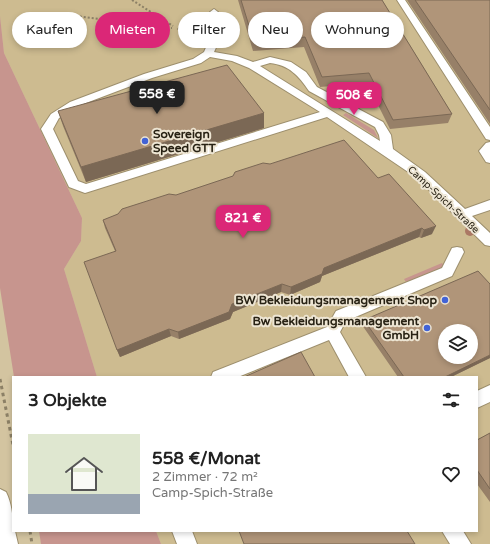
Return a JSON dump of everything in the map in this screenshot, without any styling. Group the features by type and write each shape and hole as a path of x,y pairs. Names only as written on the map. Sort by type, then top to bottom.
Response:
{"street":[{"path":"401,0 490,136"},
{"path":"211,48 208,54 197,60 148,76 74,104 55,116 48,129 73,184 85,189 328,113"},
{"name":"Camp-Spich-Straße","path":"208,54 234,58 253,66 318,105 328,113 387,150 421,176 490,241"},
{"path":"253,66 258,63 277,61 291,64 310,82 313,89 379,125 385,135 387,150"},
{"path":"318,105 330,97"},
{"path":"490,146 485,151 490,159"},
{"path":"462,215 490,205"},
{"path":"222,376 332,332 341,316 447,272 457,252"},
{"path":"332,332 357,376"},
{"path":"478,399 490,393"},
{"path":"0,498 8,544"},
{"path":"182,532 188,544"},
{"path":"453,532 461,544"}],"path":[{"path":"87,18 178,28 132,0"},
{"path":"136,2 141,0"},
{"path":"0,379 12,440"},
{"path":"30,532 32,544"}],"shaded area":[{"path":"0,0 490,0 490,544 161,544 156,532 478,532 478,376 97,376 64,269 81,241 82,218 4,53 0,16"},
{"path":"0,16 4,53 82,218 81,241 64,269 97,376 14,376 0,288"},
{"path":"346,113 374,130 378,138 343,115"},
{"path":"442,263 445,267 406,282 404,279"},
{"path":"39,532 156,532 161,544 41,544"}],"building":[{"path":"241,0 382,0 389,12 311,12 311,48 404,48 404,36 452,114 393,120 369,73 322,77 305,37 303,37 303,12 248,12 248,23"},
{"path":"415,0 490,0 490,110"},
{"name":"Sovereign Speed GTT","path":"227,65 264,113 81,167 58,111"},
{"path":"344,140 378,178 389,174 436,226 424,230 422,228 324,268 322,274 291,287 282,284 232,304 229,312 178,332 169,329 117,350 84,262 116,251 103,220 118,214 122,209 169,194 176,195 233,176 235,172 263,163 270,164"},
{"name":"Bw Bekleidungsmanagement GmbH","path":"478,271 490,284 490,355 478,361 478,324 438,324 438,364 472,364 447,376 403,376 364,320"},
{"path":"301,352 314,376 246,376"},
{"path":"490,433 490,489 478,471 478,439"},
{"path":"239,532 408,532 415,544 244,544"}],"place":[{"name":"Sovereign Speed GTT","path":"145,141"},
{"name":"BW Bekleidungsmanagement Shop","path":"445,300"},
{"name":"Bw Bekleidungsmanagement GmbH","path":"427,328"}]}
